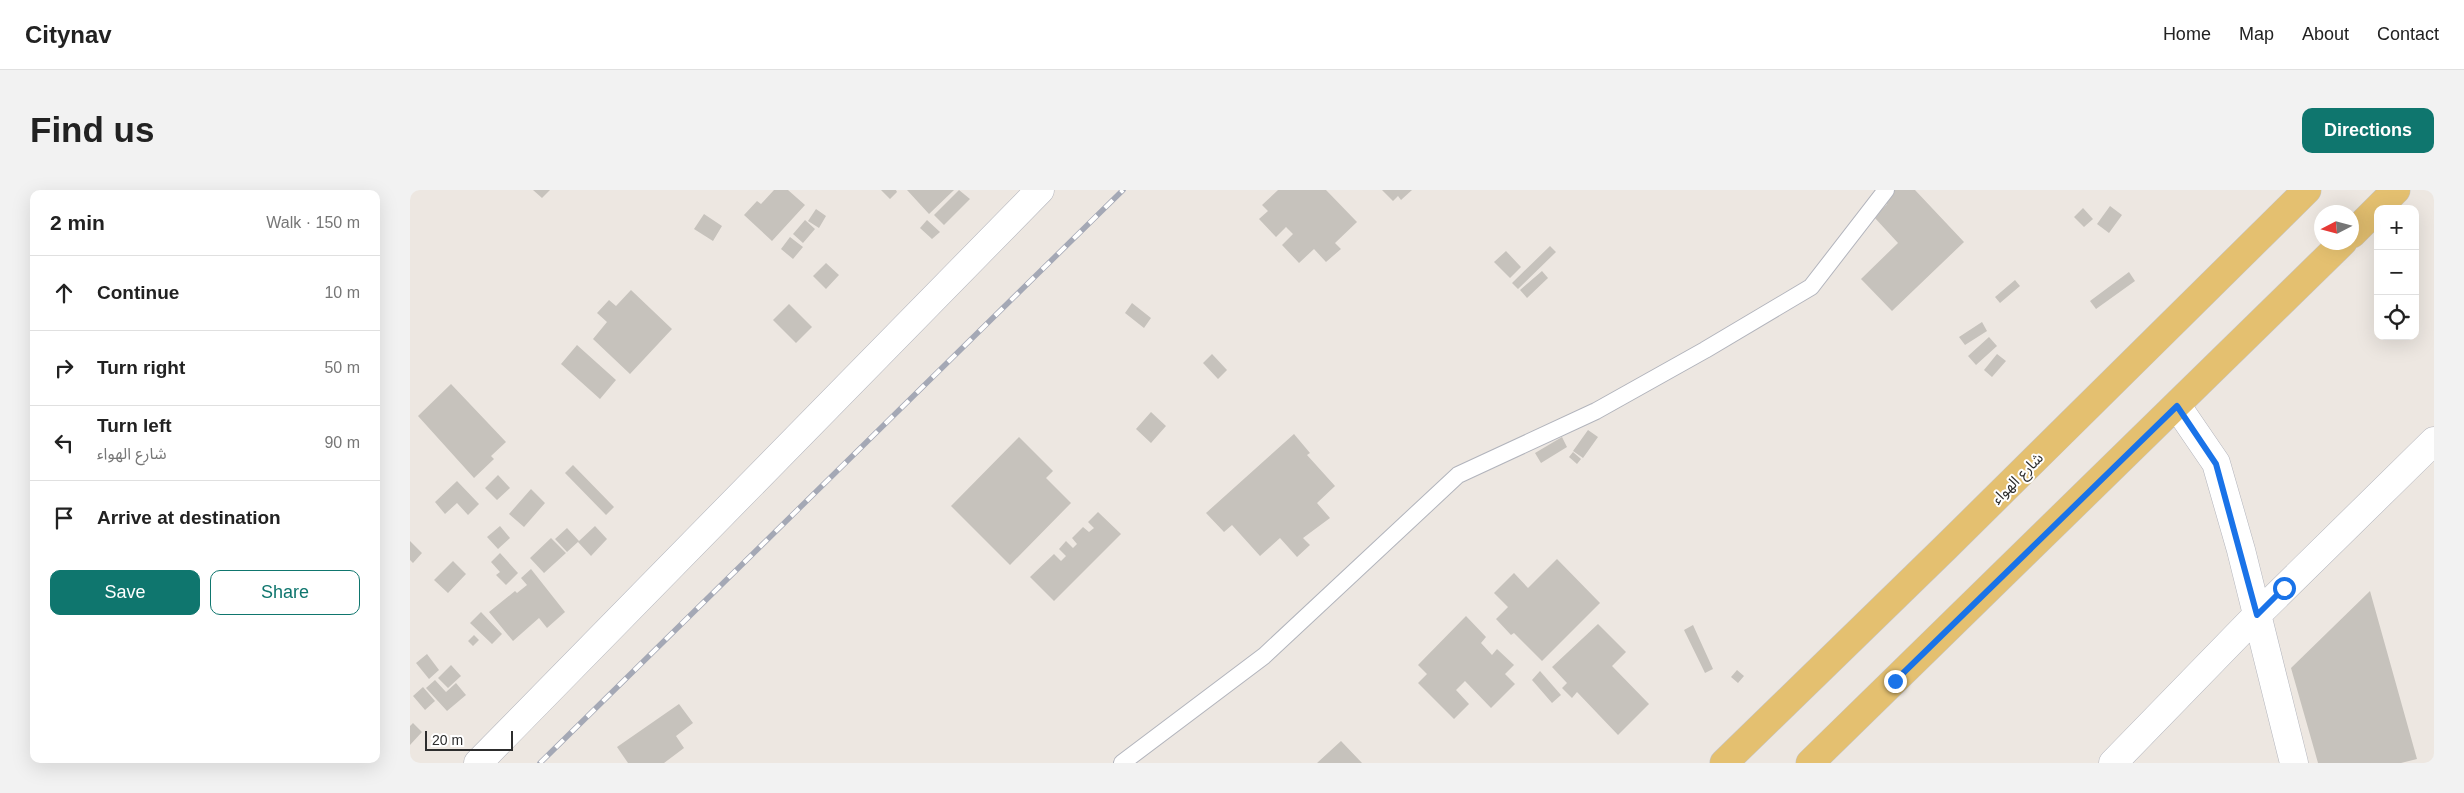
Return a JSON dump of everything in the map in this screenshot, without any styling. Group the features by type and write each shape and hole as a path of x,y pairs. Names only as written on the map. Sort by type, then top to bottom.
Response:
{"main road":[{"name":"شارع الهواء","path":"1724,763 1946,547 2307,190"},
{"path":"2359,227 2396,190"},
{"path":"1810,763 2335,250"}],"street":[{"path":"478,763 1040,190"},
{"path":"2177,406 2216,464 2257,615 2294,763"},
{"path":"2113,763 2257,615 2434,442"}],"lane":[{"path":"1122,763 1264,656 1458,475 1596,411 1705,350 1811,287 1886,190"}],"building":[{"path":"533,190 550,190 542,198"},
{"path":"774,190 788,190 805,205 772,241 744,215 757,201 761,204"},
{"path":"881,190 896,190 897,192 890,199"},
{"path":"907,190 954,190 929,214"},
{"path":"959,190 970,199 944,225 934,215"},
{"path":"1278,190 1326,190 1357,222 1335,243 1341,249 1326,262 1314,249 1299,263 1282,245 1293,234 1286,227 1276,237 1259,219 1268,211 1262,205"},
{"path":"1382,190 1412,190 1401,200 1398,196 1393,201"},
{"path":"1891,190 1915,190 1964,242 1892,311 1861,279 1898,243 1874,217 1887,204 1882,199"},
{"path":"2110,206 2122,215 2109,233 2097,224"},
{"path":"2083,208 2093,219 2084,227 2074,217"},
{"path":"816,209 826,216 819,228 808,221"},
{"path":"704,214 722,226 713,241 694,229"},
{"path":"805,220 815,229 803,243 793,234"},
{"path":"927,220 940,232 932,239 920,228"},
{"path":"790,237 803,247 793,259 781,249"},
{"path":"1550,246 1556,252 1518,289 1512,283"},
{"path":"1506,251 1521,267 1510,278 1494,262"},
{"path":"826,263 839,275 826,289 813,276"},
{"path":"1542,271 1548,278 1527,298 1520,290"},
{"path":"2129,272 2135,281 2096,309 2090,301"},
{"path":"2015,280 2020,286 2000,303 1995,297"},
{"path":"631,290 672,329 630,374 593,339 607,322 597,313 609,300 616,306"},
{"path":"1132,303 1151,318 1144,328 1125,313"},
{"path":"789,304 812,327 796,343 773,320"},
{"path":"1982,322 1987,331 1965,345 1959,337"},
{"path":"1989,337 1997,346 1976,365 1968,356"},
{"path":"577,345 616,380 600,399 561,364"},
{"path":"1212,354 1227,370 1218,379 1203,363"},
{"path":"1997,354 2006,361 1992,377 1984,370"},
{"path":"451,384 506,442 491,456 494,459 474,478 418,416"},
{"path":"1151,412 1166,426 1151,443 1136,429"},
{"path":"1588,430 1598,437 1583,458 1573,451"},
{"path":"1294,434 1310,453 1307,455 1335,486 1317,503 1330,518 1303,538 1310,545 1297,557 1280,538 1260,556 1232,525 1224,532 1206,513"},
{"path":"1019,437 1053,471 1046,478 1071,503 1010,565 951,506"},
{"path":"1562,437 1567,447 1541,463 1535,453"},
{"path":"1573,452 1581,459 1577,464 1569,457"},
{"path":"573,465 614,507 606,515 565,473"},
{"path":"498,475 510,488 497,500 485,488"},
{"path":"457,481 479,504 468,515 457,503 445,514 435,502"},
{"path":"531,489 545,503 524,527 509,514"},
{"path":"1098,512 1121,534 1054,601 1030,577 1054,554 1061,561 1066,556 1059,549 1066,541 1073,548 1077,544 1072,538 1083,527 1089,532 1094,528 1088,522"},
{"path":"500,526 510,538 498,549 487,537"},
{"path":"595,526 607,539 591,556 578,542"},
{"path":"567,528 579,541 567,552 555,539"},
{"path":"551,538 566,553 544,573 530,558"},
{"path":"410,541 422,553 413,563 410,560"},
{"path":"500,553 518,573 506,585 496,575 500,572 491,562"},
{"path":"1557,559 1600,603 1542,661 1514,633 1511,635 1496,619 1508,607 1494,593 1514,573 1528,588"},
{"path":"453,561 466,574 448,593 434,580"},
{"path":"531,569 565,612 547,628 539,618 513,641 489,612 515,591 517,593 527,585 521,578"},
{"path":"2370,591 2417,759 2401,763 2318,763 2291,668"},
{"path":"481,612 502,634 492,644 470,623"},
{"path":"1466,616 1486,637 1481,643 1492,655 1497,649 1514,665 1505,674 1515,684 1491,708 1465,681 1456,690 1469,704 1454,719 1418,683 1427,674 1418,665"},
{"path":"1598,624 1626,652 1612,666 1649,704 1618,735 1577,692 1572,698 1562,688 1567,683 1552,667"},
{"path":"1693,625 1713,669 1705,673 1684,630"},
{"path":"474,635 479,640 473,646 468,641"},
{"path":"427,654 439,670 429,679 416,663"},
{"path":"451,665 461,676 448,688 438,678"},
{"path":"1737,670 1744,676 1738,683 1731,677"},
{"path":"1540,671 1561,695 1552,703 1532,680"},
{"path":"435,680 446,692 456,683 466,695 447,711 426,688"},
{"path":"423,687 435,701 425,710 413,696"},
{"path":"679,704 693,723 676,736 684,748 664,763 628,763 617,747"},
{"path":"413,723 422,732 410,745 410,726"},
{"path":"1341,741 1362,763 1317,763"}],"railway":[{"path":"540,763 1123,190"}],"route":[{"path":"1895,681 2177,406 2216,464 2241,550 2257,615 2284,588"}]}
